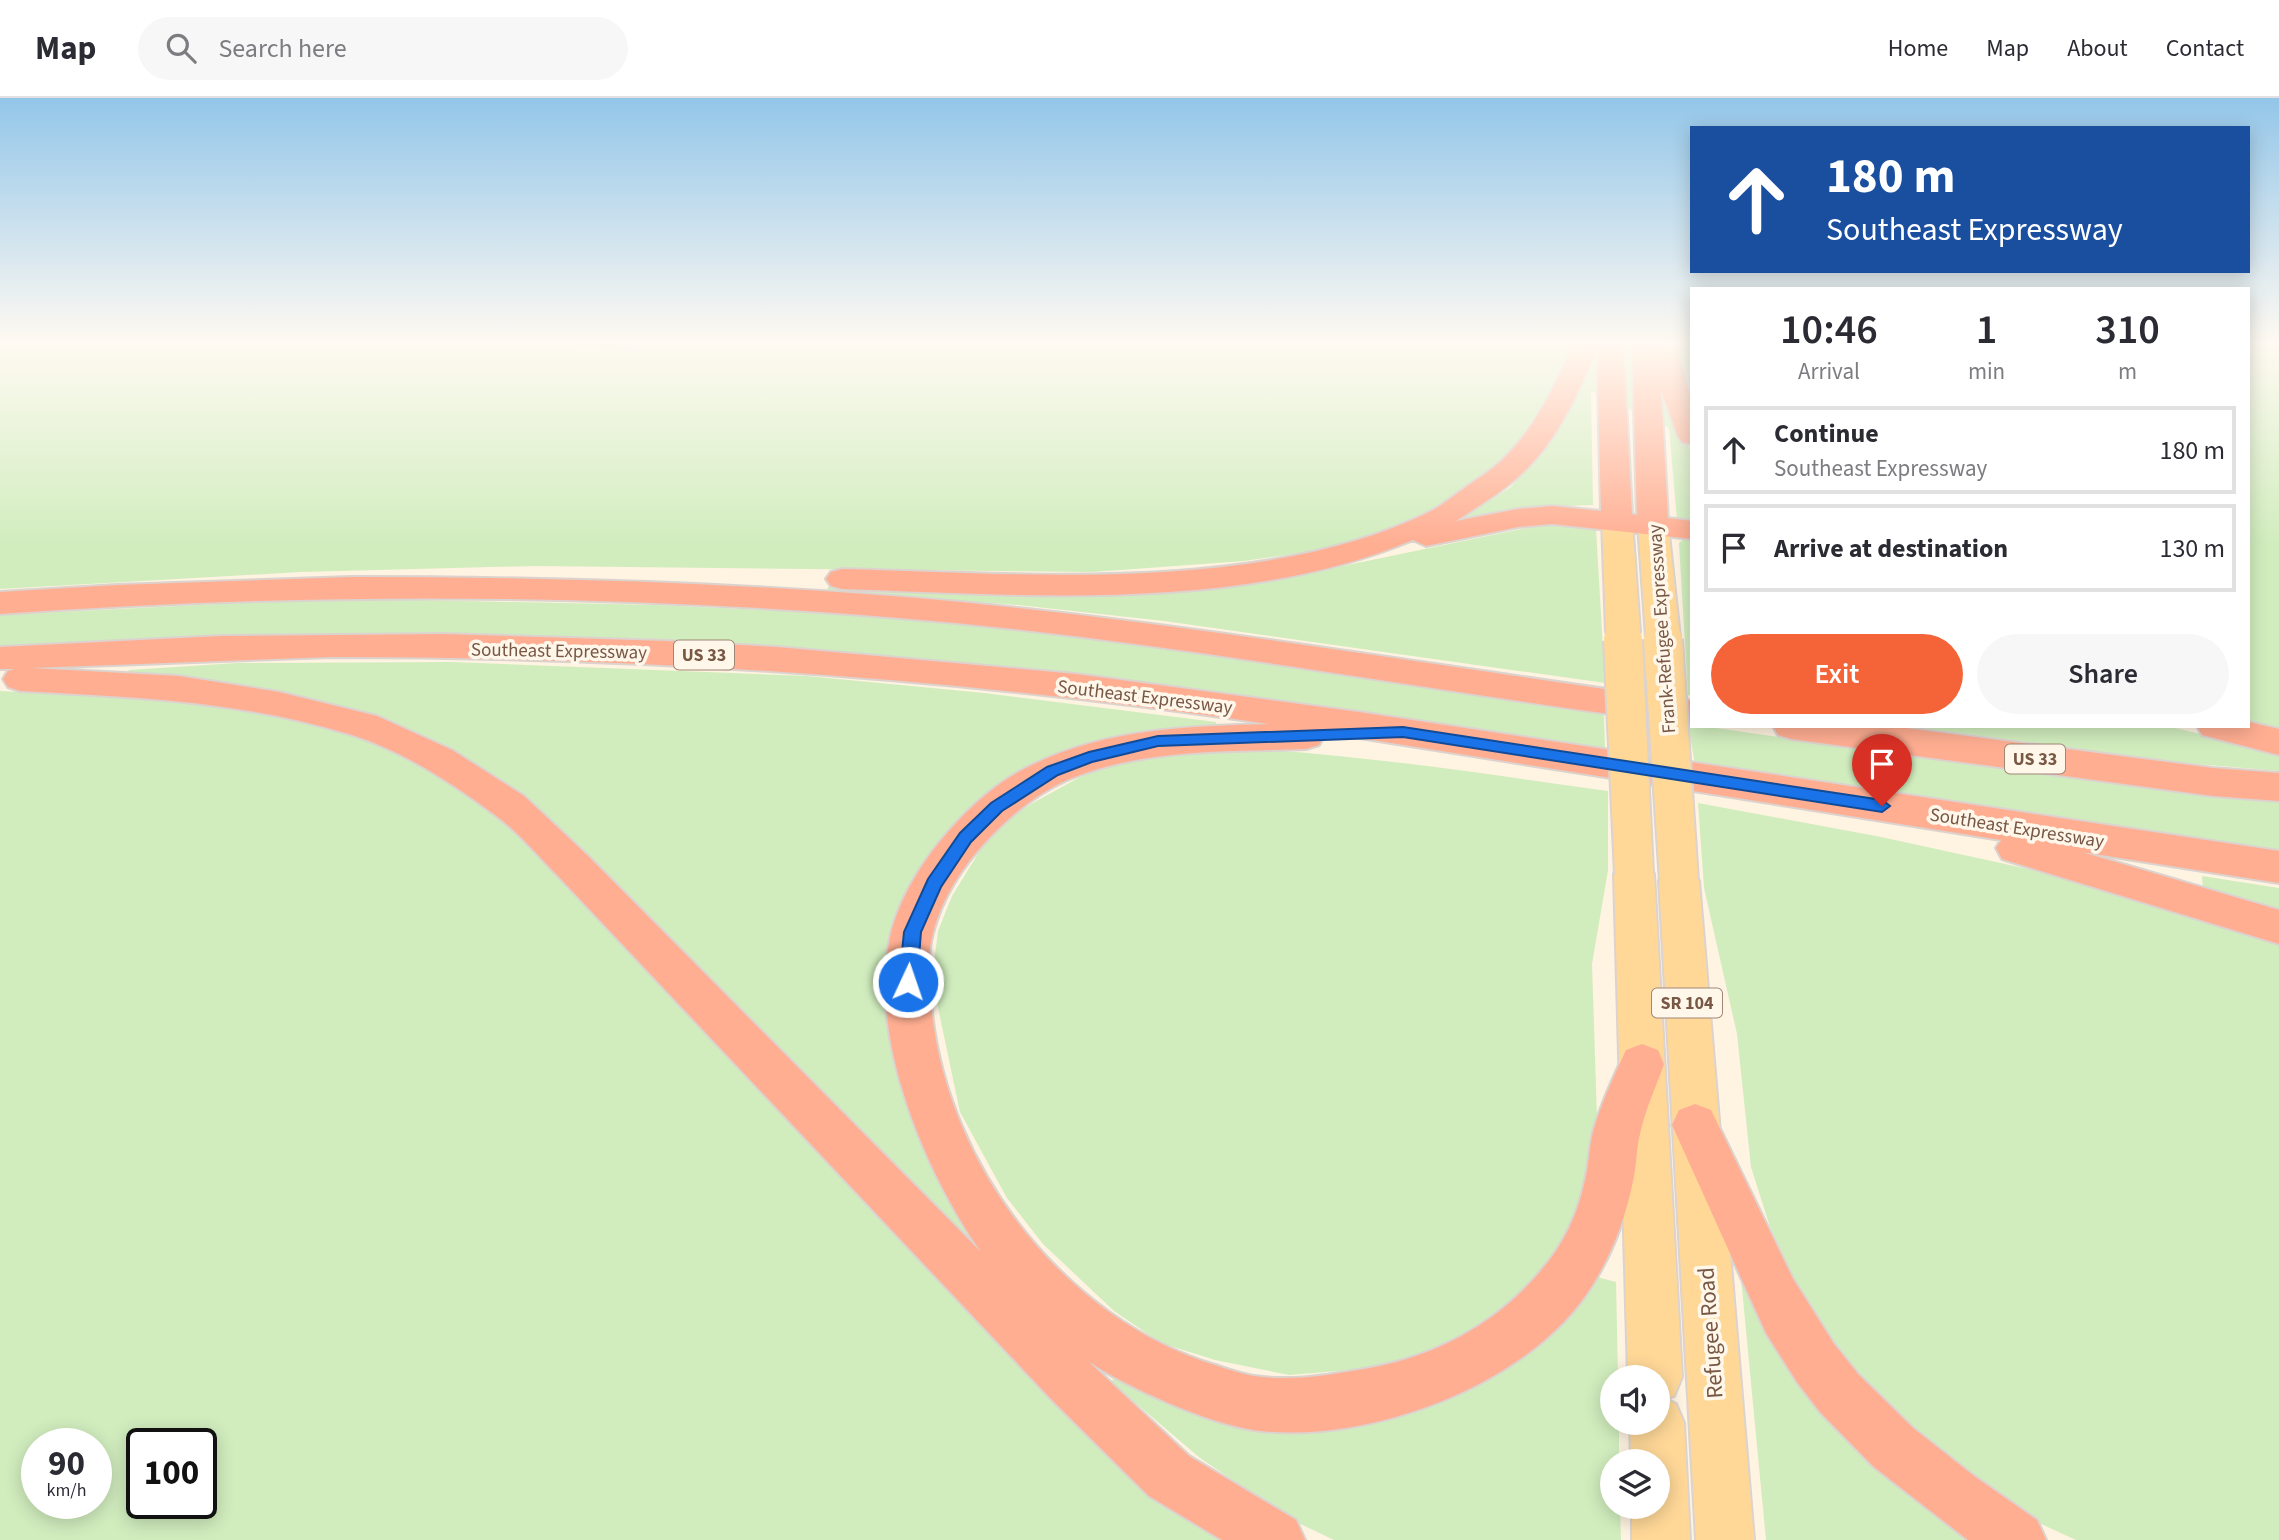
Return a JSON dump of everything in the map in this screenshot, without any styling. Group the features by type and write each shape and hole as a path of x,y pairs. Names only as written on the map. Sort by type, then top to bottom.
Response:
{"highway":[{"path":"1372,548 1439,518 1475,497 1509,471 1544,426 1553,409"},
{"name":"Frank-Refugee Expressway","path":"1613,409 1617,520"},
{"name":"Frank-Refugee Expressway","path":"1648,409 1653,525"},
{"path":"1681,409 1690,431"},
{"path":"456,586 566,574 946,582 1162,581 1246,573 1342,556 1536,515 1577,515 1690,530"},
{"path":"0,603 224,591 456,586 757,597 943,611 1245,648 1690,713"},
{"name":"Southeast Expressway","path":"0,658 328,647 560,649 733,656 1012,679 1403,732 2279,867"},
{"path":"0,678 179,688 303,710 364,725 439,759 511,806 584,876 1072,1382 1169,1476 1276,1540"},
{"name":"US 33","path":"1806,728 2200,780 2279,787"},
{"path":"2223,728 2279,742"},
{"path":"1403,732 1197,738 1158,741 1123,748 1052,771 996,807 965,837 934,884 912,932 908,999 914,1048 928,1099 948,1149 986,1220 1022,1270 1067,1314 1123,1354 1186,1383 1254,1403 1328,1402 1399,1390 1464,1366 1520,1328 1556,1292 1587,1248 1601,1213 1610,1177 1617,1129 1642,1064"},
{"path":"1856,802 2279,927"},
{"path":"1695,1125 1774,1297 1817,1365 1875,1431 1949,1494 2017,1540"}],"main road":[{"name":"Frank-Refugee Expressway","path":"1617,520 1642,1064"},
{"name":"Frank-Refugee Expressway","path":"1653,525 1663,637 1695,1125"},
{"path":"1642,1064 1655,1365"},
{"name":"Refugee Road","path":"1695,1125 1726,1540"},
{"path":"1657,1435 1661,1540"}],"green space":[{"path":"0,409 1539,409 1509,454 1474,487 1402,526 1343,547 1244,561 1093,572 534,566 301,572 0,589"},
{"path":"1566,409 1591,409 1593,505 1536,507 1468,521 1464,517 1511,487 1544,449"},
{"path":"1630,409 1690,409 1690,438 1684,436 1690,450 1690,522 1677,520 1669,428"},
{"path":"2250,409 2279,409 2279,728 2250,721"},
{"path":"1565,520 1596,529 1605,683 1164,621 1018,605 827,591 828,587 1086,591 1192,587 1309,573"},
{"path":"1685,538 1690,539 1690,696 1688,695 1679,543"},
{"path":"422,600 656,605 825,613 1020,629 1604,711 1605,751 1260,699 993,665 714,643 415,635 0,648 0,615 274,601"},
{"path":"452,662 807,676 984,693 1216,722 1217,729 1048,764 905,918 974,1231 967,1238 583,850 512,790 451,748 368,714 125,676 129,670 237,663"},
{"path":"0,691 191,702 287,717 333,729 392,750 468,794 501,819 565,883 1079,1418 1243,1540 0,1540"},
{"path":"1688,724 1690,728 1716,728 2030,773 2279,802 2279,853 1695,765"},
{"path":"1922,728 2175,728 2279,753 2279,771 2185,763"},
{"path":"1221,747 1367,759 1608,791 1608,870 1592,964 1597,1118 1590,1178 1571,1231 1542,1273 1495,1315 1437,1349 1376,1368 1289,1375 1215,1360 1161,1343 1114,1311 1043,1244 1007,1198 960,1112 932,979 938,931 952,896 979,852 999,826 1031,804 1091,771 1169,751"},
{"path":"1698,803 1881,837 2092,883 2279,936 2279,1540 2076,1540 2041,1524 1963,1471 1903,1420 1845,1359 1798,1286 1770,1227 1751,1167 1737,1034 1704,888"},
{"path":"2202,876 2279,888 2279,915 2203,890"},
{"path":"1739,1257 1989,1540 1766,1540"},
{"path":"1597,1277 1616,1282 1618,1365 1600,1365 1600,1435 1619,1435 1619,1449 1600,1449 1600,1519 1620,1519 1621,1540 1334,1540 1290,1519 1200,1458 1111,1382 1120,1371 1445,1398 1501,1372 1554,1329"}],"route":[{"path":"908,982 912,932 934,884 965,837 996,807 1052,771 1089,757 1158,741 1403,732 1882,806"}]}
